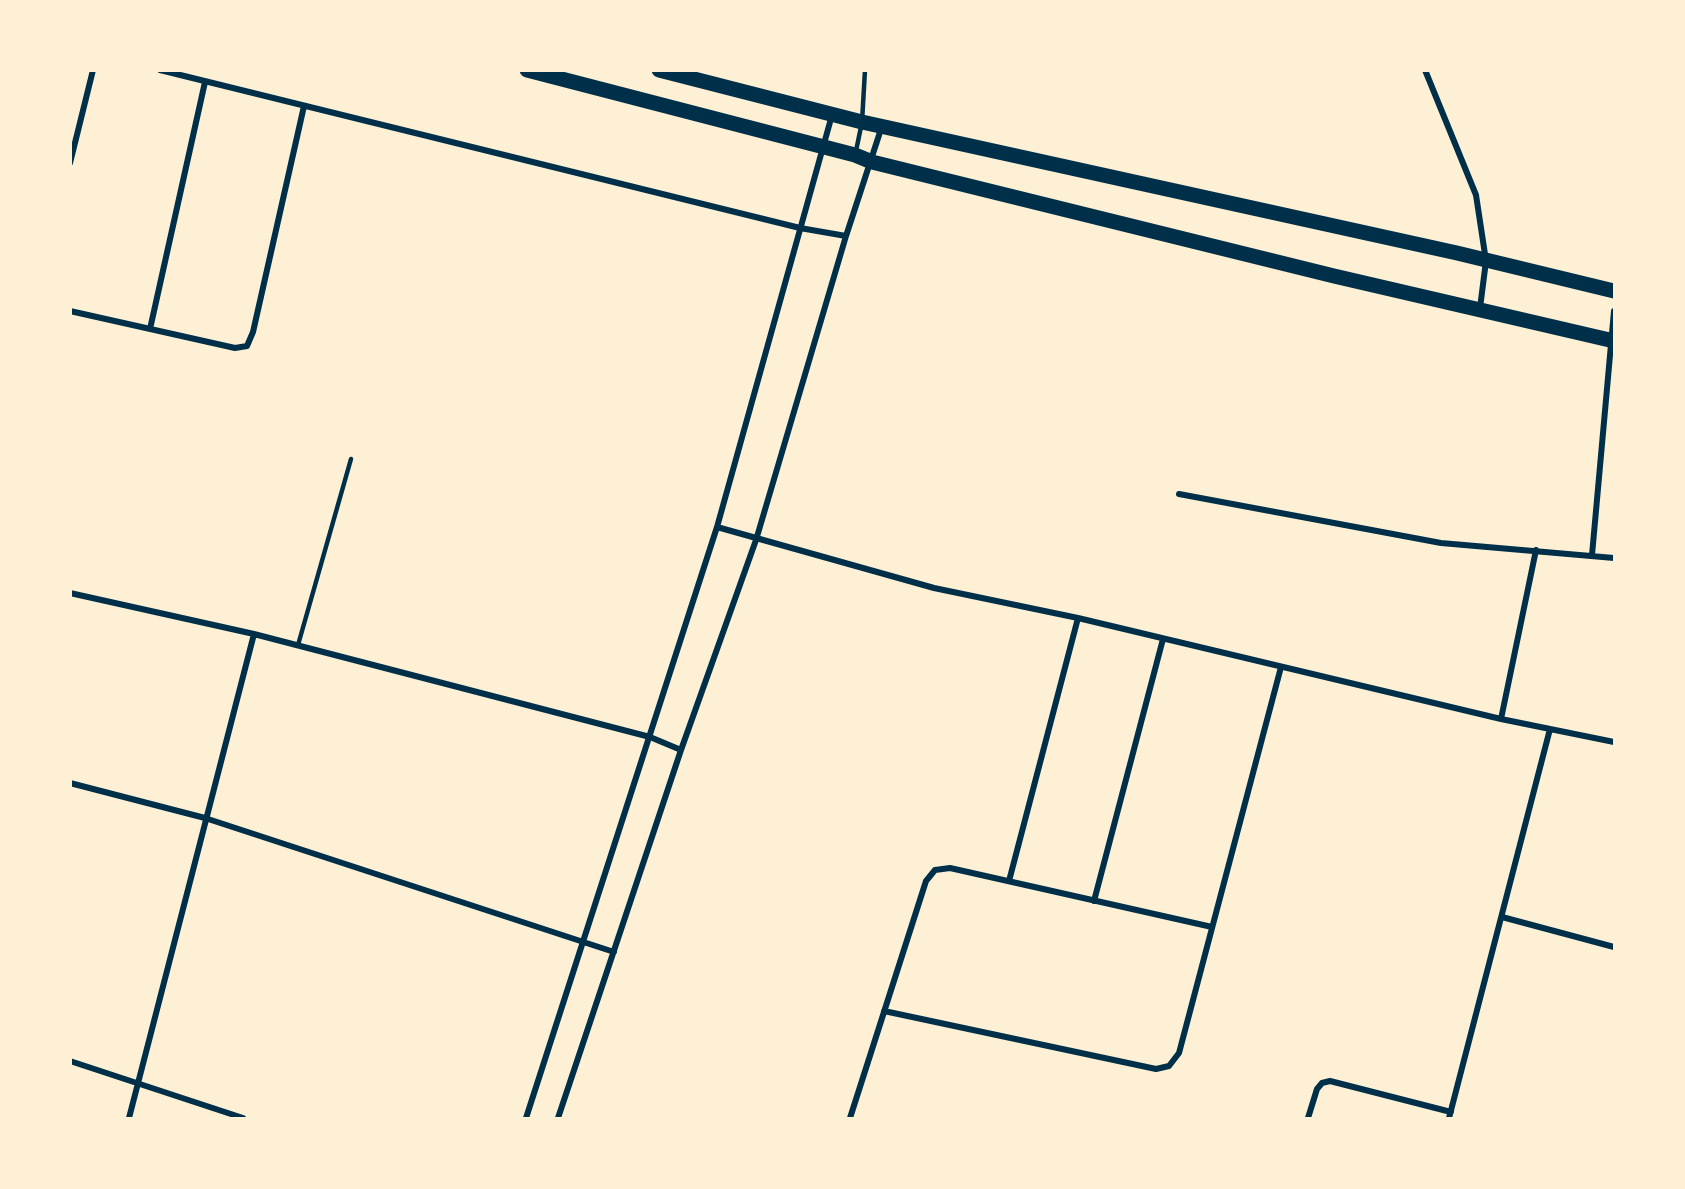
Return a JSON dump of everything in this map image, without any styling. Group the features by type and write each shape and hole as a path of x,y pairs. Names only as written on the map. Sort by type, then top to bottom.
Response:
{"main road":[{"path":"527,70 823,146 872,162 1334,276 1613,341"},
{"path":"658,70 862,122 1614,291"}],"street":[{"path":"70,163 93,70"},
{"path":"160,70 800,228 846,236"},
{"path":"1425,70 1476,195 1486,261 1480,309"},
{"path":"150,328 205,82"},
{"path":"70,311 235,348 248,346 304,106"},
{"path":"526,1119 585,942 717,527 832,114"},
{"path":"558,1119 681,750 756,540 846,236 882,126"},
{"path":"1592,555 1614,311"},
{"path":"1179,494 1441,543 1614,558"},
{"path":"717,527 756,540 934,588 1078,618 1501,719 1614,742"},
{"path":"1501,719 1536,550"},
{"path":"70,592 298,645 650,737 681,750"},
{"path":"1009,881 1078,618"},
{"path":"129,1119 254,634"},
{"path":"1094,901 1163,639"},
{"path":"884,1011 1156,1069 1169,1066 1179,1053 1281,667"},
{"path":"1308,1119 1317,1089 1322,1083 1330,1081 1450,1115 1550,729"},
{"path":"70,783 205,818 614,952"},
{"path":"849,1119 926,881 935,870 950,868 1212,927"},
{"path":"1502,917 1614,947"},
{"path":"70,1061 243,1119"}],"lane":[{"path":"855,155 862,122 865,70"},
{"path":"298,645 351,459"}]}
